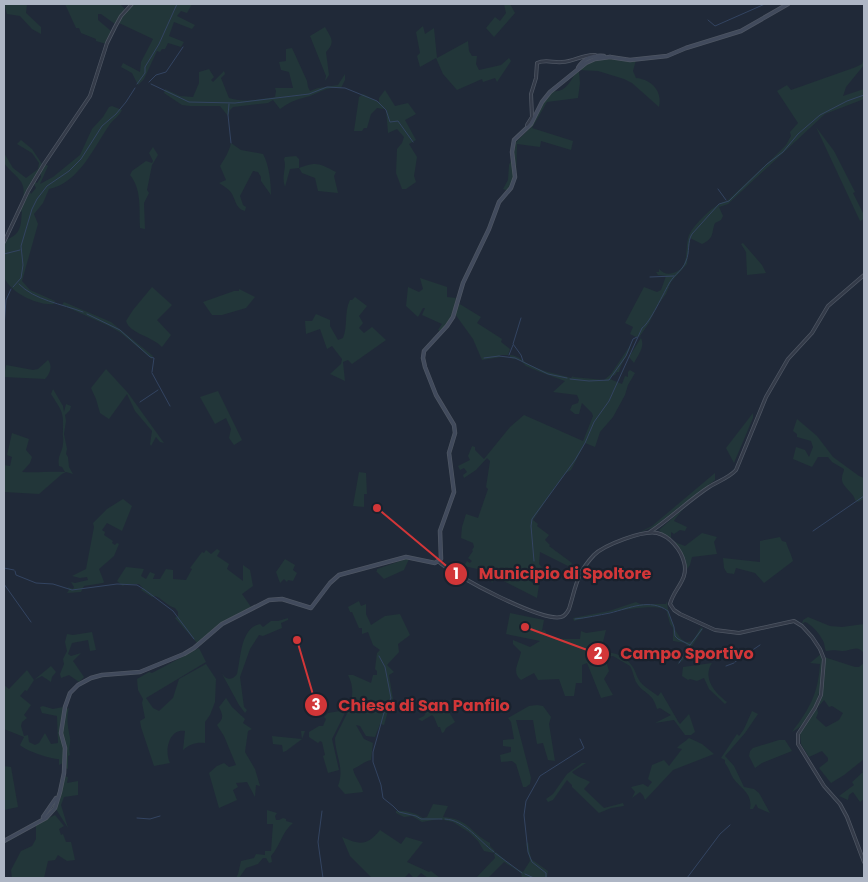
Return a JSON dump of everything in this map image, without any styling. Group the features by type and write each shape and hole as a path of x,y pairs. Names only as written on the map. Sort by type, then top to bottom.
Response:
{"main road":[{"path":"582,64 584,56 630,60 667,56 741,31 788,4"},
{"path":"4,841 46,818 52,812 62,786 65,748 61,729 66,703 74,688 86,680 97,676 140,672 184,654 222,624 264,602 276,599 311,608 330,583 339,575 406,557 432,562 438,561 441,555 440,531 454,492 448,450 455,430 454,425 436,395 424,367 423,357 426,349 453,318 463,283 474,257 489,230 499,202 510,188 515,177 512,152 513,143 531,124 547,94 582,64 596,57"},
{"path":"43,817 51,807 62,786"},
{"path":"51,807 52,812"},
{"path":"32,825 52,812"}],"street":[{"path":"4,242 28,191 90,96 107,43 121,16 132,4"},
{"path":"582,64 584,56"},
{"path":"516,138 532,117 532,88 536,78 537,63 543,61 564,62 584,56"},
{"path":"647,534 659,527 709,487 730,476 736,470 766,397 788,359 813,331 828,306 864,276"},
{"path":"655,532 659,527"},
{"path":"659,527 661,534"},
{"path":"438,561 486,590 528,610 562,617 568,611 577,578 596,554 621,540 655,532 674,543 685,563 685,575 670,604 674,610 715,630 739,633 794,621 802,626 820,649 824,666 821,695 798,734 798,744 824,786 840,804 864,862"}],"green space":[{"path":"4,4 27,4 26,13 41,27 41,34 32,29 20,16 7,14"},
{"path":"65,4 120,4 125,9 115,24 101,14 98,14 98,20 111,31 106,44 81,33 79,28 76,28"},
{"path":"133,4 192,4 187,13 181,11 177,16 195,25 192,29 174,22 169,36 184,42 181,47 168,43 165,49 162,49 160,52 157,51 144,79 138,85 132,73 121,67 123,63 140,72 141,62 153,39 119,23 122,16"},
{"path":"504,4 510,4 515,13 494,37 486,28 495,17 500,21 506,13"},
{"path":"423,26 425,34 434,28 437,58 468,41 469,51 472,56 477,56 476,64 479,70 501,65 509,58 511,61 497,82 495,78 483,82 482,79 457,90 443,74 436,58 420,67 417,56 420,53 416,32"},
{"path":"325,27 332,43 326,52 329,75 325,81 326,76 310,36"},
{"path":"292,48 310,91 338,85 345,74 345,80 341,88 325,90 295,101 280,109 273,100 268,103 233,107 228,116 220,106 182,105 164,93 165,89 180,96 193,97 199,83 199,72 209,69 214,77 211,80 213,82 224,71 225,74 221,78 229,98 258,100 275,97 275,88 293,88 289,72 281,70 279,62 286,61 286,49"},
{"path":"603,59 636,60 633,71 636,78 651,83 655,87 660,101 659,107 632,83 624,79 598,71 578,70 589,63"},
{"path":"863,61 864,65 846,87 843,96 864,89 864,99 825,114 728,204 719,207 723,216 721,220 715,223 709,240 702,244 690,238 687,264 671,282 666,294 640,336 641,338 630,334 633,327 625,323 644,287 657,292 661,290 666,276 658,275 656,272 659,272 659,269 667,274 673,273 683,266 688,238 697,224 717,205 727,201 786,145 791,136 790,132 798,123 777,91 787,85 791,90 856,67 862,64"},
{"path":"576,72 579,72 580,83 578,98 547,102 532,128 573,141 571,150 541,141 540,147 517,144 516,178 511,189 503,189 508,180 509,165 515,143 530,128 548,96 553,91 564,89"},
{"path":"385,90 395,106 408,103 416,114 405,120 416,140 409,144 417,157 414,176 416,182 406,189 402,189 396,173 397,149 404,137 397,129 388,133 386,109 377,108 371,114 367,128 364,128 362,131 354,131 359,97 363,94 379,102 379,98"},
{"path":"112,106 122,110 110,124 85,163 69,180 49,189 43,203 34,214 38,224 22,281 30,290 55,301 54,304 48,304 33,301 7,283 3,274 4,245 19,229 22,211 18,214 30,192 31,194 36,188 34,184 41,177 40,172 45,164 48,166 40,184 53,177 80,155 92,129 109,107"},
{"path":"816,127 834,151 855,192 853,193 864,215 864,219 860,221"},
{"path":"21,140 32,149 42,164 23,198 24,192 21,182 4,163 4,153 13,168 26,178 38,169 39,163 32,153 17,144"},
{"path":"231,143 241,150 263,154 268,168 271,195 261,181 258,172 253,171 240,196 243,205 246,207 245,211 238,207 230,191 219,183 226,180 220,166"},
{"path":"153,147 158,155 152,165 147,190 149,193 144,203 145,229 140,228 138,193 130,175 132,171 146,161 152,163 153,161 149,153"},
{"path":"296,156 299,159 299,168 290,169 285,187 284,159 285,157"},
{"path":"318,164 336,172 334,176 338,193 318,191 315,178 302,173 299,168"},
{"path":"743,243 762,265 766,273 747,275 746,252 741,244"},
{"path":"420,278 447,287 447,297 456,298 451,316 440,331 438,330 442,324 422,315 425,308 423,308 418,317 406,306 408,287 419,292 423,289"},
{"path":"152,287 172,305 157,320 171,335 162,347 132,329 126,321"},
{"path":"239,289 255,297 246,308 222,315 212,315 203,302 239,291"},
{"path":"355,297 367,306 359,316 363,323 359,328 364,333 372,327 386,340 352,364 348,360 343,362 345,381 330,374 341,364 342,359 332,346 327,349 320,329 306,334 305,321 312,321 316,314 330,320 330,326 338,340 343,338 348,305 350,300"},
{"path":"64,302 111,322 153,356 152,359 121,333 62,305"},
{"path":"458,303 481,317 477,323 502,339 501,342 510,349 508,355 500,355 501,357 482,360 473,339 455,314"},
{"path":"641,338 642,346 634,363 629,357"},
{"path":"631,344 619,372 610,379 622,384 625,376 628,377 630,370 635,373 613,417 600,432 595,447 585,443 571,470 566,473 555,487 533,520 538,524 537,526 549,535 545,540 549,546 572,563 570,567 540,552 539,564 546,572 542,574 532,564 533,578 531,582 539,585 537,598 496,577 492,583 486,571 464,566 467,561 470,563 472,561 468,558 474,547 473,543 461,538 462,527 466,514 478,518 488,489 486,487 490,461 487,458 476,470 464,478 463,475 467,472 464,468 460,470 458,466 470,460 468,456 472,446 475,447 475,450 484,459 510,427 524,415 583,441 593,416 582,403 579,414 575,414 570,410 572,405 578,403 577,395 553,392 565,381 526,366 520,360 510,358 510,355 551,373 571,378 574,375 573,377 604,380 611,374"},
{"path":"48,360 50,370 45,379 4,377 6,365 33,370 38,369"},
{"path":"106,369 128,393 164,443 160,442 156,437 151,446 152,431 135,411 127,394 109,419 100,413 91,388"},
{"path":"53,389 63,406 64,412 66,404 71,406 65,415 64,434 66,454 73,474 66,472 62,474 39,494 4,492 4,465 10,466 12,457 7,455 12,433 29,439 26,450 32,457 30,463 22,472 65,472 59,466 59,456 63,442 63,419 59,407 51,394"},
{"path":"218,391 242,440 234,445 229,438 231,429 226,418 215,424 200,397"},
{"path":"753,413 753,418 734,463 726,448"},
{"path":"797,419 817,436 833,457 864,478 864,499 858,502 855,500 842,481 844,469 832,462 828,457 818,457 812,467 793,459 796,447 805,450 809,457 813,447 811,441 797,437 797,434 793,431"},
{"path":"359,472 366,473 367,494 364,494 364,507 353,506"},
{"path":"715,473 715,480 654,527 638,533 652,526"},
{"path":"123,499 132,506 122,531 107,523 102,530 105,532 104,535 113,541 112,543 115,545 119,544 114,556 99,569 104,582 84,586 81,592 67,593 68,587 73,589 74,587 71,582 88,580 87,577 72,576 86,569 94,527 93,523 107,509"},
{"path":"684,508 674,521 687,527 685,531 680,530 674,534 671,532 671,539 685,546 702,533 717,537 714,542 717,554 692,557 687,569 677,548 659,530"},
{"path":"780,537 782,541 786,542 793,561 764,583 755,573 736,568 734,574 727,573 724,568 723,558 760,562 760,541"},
{"path":"217,549 220,551 217,556 229,564 227,569 243,581 243,565 250,570 253,586 242,594 251,607 219,624 197,643 175,618 178,616 178,612 175,608 169,606 158,597 152,597 141,590 143,588 139,584 125,584 123,586 117,581 126,567 144,569 141,576 146,579 150,572 155,574 153,579 160,579 166,569 173,570 173,579 186,580 192,569 190,568 202,552 204,553 206,550 211,554"},
{"path":"285,559 295,565 293,570 297,573 293,581 288,580 287,582 284,579 280,583 276,572"},
{"path":"409,559 404,570 384,579 376,571 377,569"},
{"path":"359,601 361,606 366,604 366,614 371,625 385,616 400,614 410,635 398,644 399,652 387,665 394,672 389,675 393,699 384,725 380,724 375,737 366,736 360,726 356,725 364,739 373,743 371,760 353,769 363,792 345,794 338,786 340,767 335,738 352,700 351,683 348,675 353,675 371,683 373,675 377,675 375,669 377,653 380,650 373,645 368,632 362,634 362,628 359,628 352,612 350,612 348,607"},
{"path":"667,601 673,624 684,641 692,641 701,627 703,629 683,660 677,665 688,647 685,643 673,641 673,628 666,609 646,607 574,621 573,618 609,611 636,602 640,604 666,604"},
{"path":"510,613 544,620 542,631 545,630 547,636 561,639 580,639 581,631 586,633 606,630 600,654 611,653 624,658 634,669 643,685 658,696 661,692 680,724 689,714 695,732 691,735 685,735 674,720 655,723 671,715 660,708 657,709 653,699 636,682 630,666 613,656 605,657 609,671 604,679 613,695 601,698 587,663 582,665 582,683 576,683 574,696 565,696 559,679 538,680 534,673 521,680 516,674 516,667 521,652 513,644 513,640 530,647 540,641 506,634"},
{"path":"808,617 830,626 842,627 864,624 864,653 856,648 842,651 826,651 823,640 817,632 807,623 802,624 803,620"},
{"path":"288,618 288,620 281,623 282,628 263,636 259,635 250,649 240,677 244,707 247,710 245,713 221,672 228,679 233,678 237,674 242,645 253,627 260,624 263,627 271,621"},
{"path":"92,632 96,650 90,651 88,640 72,643 68,654 71,656 81,653 73,661 84,677 79,682 69,675 61,678 60,674 64,664 63,659 67,651 65,642 67,634"},
{"path":"199,648 206,662 146,698 153,708 159,711 173,698 179,679 206,664 216,679 215,702 205,722 205,743 193,744 183,750 185,731 175,733 169,741 168,747 170,763 154,766 141,727 140,721 145,718 143,699 138,690 137,679"},
{"path":"821,654 822,674 818,698 808,718 792,732 804,715 815,692 820,664 810,663"},
{"path":"824,657 855,667 859,667 864,663 864,759 831,783 819,768 828,761 828,758 822,751 809,757 801,744 800,733 821,699 825,673","holes":["824,700 829,707 832,706 843,713 839,720 826,727 816,718 817,708"]},
{"path":"712,663 708,674 709,680 714,690 727,702 725,704 709,689 704,678 697,681 688,680 682,676 683,667"},
{"path":"51,666 56,672 51,682 42,676 34,680"},
{"path":"27,670 34,680 27,691 25,690 20,696 31,705 24,715 27,718 22,722 21,726 24,736 28,735 29,742 35,745 39,743 45,733 51,744 58,743 57,716 42,713 40,707 53,709 63,707 62,732 66,709 69,708 67,719 70,740 68,769 65,768 63,763 59,765 59,759 50,758 23,747 20,745 24,737 4,729 4,685 9,689"},
{"path":"226,698 232,707 245,719 243,723 252,729 248,731 245,752 255,769 260,786 256,785 255,797 247,782 236,783 238,787 233,790 237,800 219,808 209,773 224,763 229,767 236,765 224,736 217,725 222,717 219,707"},
{"path":"427,702 445,705 455,722 446,728 444,732 442,733 432,715 422,721 418,719 424,716 427,711 423,708"},
{"path":"529,706 543,706 551,717 549,724 555,761 548,760 543,743 537,744 533,720 516,720 531,778 530,784 523,787 516,764 512,761 501,762 500,755 511,752 511,747 503,746 503,740 514,739 511,722 508,718"},
{"path":"346,711 332,739 339,770 328,773 323,756 325,755 322,742 318,743 309,737 309,732 319,726 323,726 326,719 324,717 328,713"},
{"path":"752,711 758,714 745,733 725,756 734,766 744,787 754,789 759,793 770,813 758,808 756,804 753,809 750,809 748,795 733,778 725,760 721,758 737,734 739,736 744,729"},
{"path":"301,731 305,731 302,739"},
{"path":"272,736 302,739 283,752 282,745 273,744"},
{"path":"689,738 702,744 714,754 673,770 645,800 640,792 632,798 635,792 631,787 643,784 648,787 652,782 648,779 652,765 664,760 669,766 682,749 677,748"},
{"path":"785,740 792,751 762,763 755,768 749,756 750,751 753,748"},
{"path":"582,763 586,763 572,772 590,782 584,789 604,808 623,803 624,806 611,808 599,813 567,780 553,800 548,802 546,799 553,794 567,774"},
{"path":"4,766 11,767 18,807 4,810"},
{"path":"864,769 864,799 860,802 853,792 849,795 848,800 839,796 854,785 852,782"},
{"path":"64,776 68,777 67,783 78,781 78,795 64,797 61,805 68,828 56,809"},
{"path":"433,804 448,806 443,817 452,818 464,823 490,843 490,846 495,851 494,853 484,851 470,833 453,822 439,819 422,822 412,816 404,817 396,813 396,811 406,811 423,818 427,817"},
{"path":"267,810 277,813 275,816 276,820 283,818 293,823 271,856 272,862 269,863 266,858 263,858 258,864 246,868 239,878 236,878 241,861 254,858 256,854 265,855 265,851 271,851 273,824 267,824"},
{"path":"55,815 64,826 59,829 66,842 71,842 75,860 67,861 58,855 55,860 48,861 44,878 12,878 11,870 21,851 32,846 36,839 36,825 4,843 26,829"},
{"path":"380,830 401,844 406,837 423,842 407,862 429,872 431,871 440,878 428,878 421,873 414,878 409,873 404,878 372,878 350,856 342,837 359,843 371,839"},
{"path":"528,842 531,859 548,871 547,878 522,878 521,873 504,862 488,878 476,878 495,858 494,854 496,852 513,867 523,872 530,861 526,844"}],"waterway":[{"path":"137,84 145,73 145,67 159,44 177,4"},
{"path":"708,20 715,26 765,4"},
{"path":"149,82 156,75 166,72 183,47"},
{"path":"151,84 189,102 235,103 309,94 327,87 345,88 377,101 386,110 390,122 398,121 413,142"},
{"path":"13,287 21,278 23,265 21,246 32,209 37,199 47,186 69,171 81,159 102,126 116,114 135,88"},
{"path":"534,561 532,519 575,460 594,422 609,401 642,328 653,314 670,282 685,264 692,234 719,204 729,201 820,115 847,101 864,95"},
{"path":"229,104 228,115 231,143"},
{"path":"718,189 726,200"},
{"path":"4,254 20,250"},
{"path":"650,277 674,276"},
{"path":"19,284 40,298 83,312"},
{"path":"4,327 6,300 11,289"},
{"path":"87,314 120,330 150,357 154,358 152,372"},
{"path":"521,318 513,344 523,361"},
{"path":"570,379 589,381 609,380 626,356 633,339 637,337"},
{"path":"509,355 513,345"},
{"path":"484,358 499,356 515,358 548,374 567,378"},
{"path":"152,373 170,406"},
{"path":"140,402 158,390"},
{"path":"813,531 864,496"},
{"path":"4,568 14,570"},
{"path":"15,571 16,575 36,583 53,584 72,590 117,584 137,585 173,611 194,639"},
{"path":"4,584 31,622"},
{"path":"575,619 610,613 640,605 654,605 668,611 675,636 678,639 690,645 702,629"},
{"path":"679,663 690,645"},
{"path":"735,662 760,645"},
{"path":"379,656 385,667 391,698 385,709 373,752 373,762 381,785 383,798 399,812 421,819 442,819"},
{"path":"726,666 734,663"},
{"path":"546,877 546,873 532,862 528,852 524,815 526,801 540,776 584,748 580,739"},
{"path":"322,811 318,842 323,878"},
{"path":"137,818 150,819 160,816"},
{"path":"445,819 452,820 465,827 494,852"},
{"path":"687,878 720,834 730,825"},
{"path":"495,853 522,873"},
{"path":"525,874 534,878"}],"place":[{"name":"Municipio di Spoltore","path":"377,508"},
{"name":"Campo Sportivo","path":"525,627"},
{"name":"Chiesa di San Panfilo","path":"297,640"}]}
